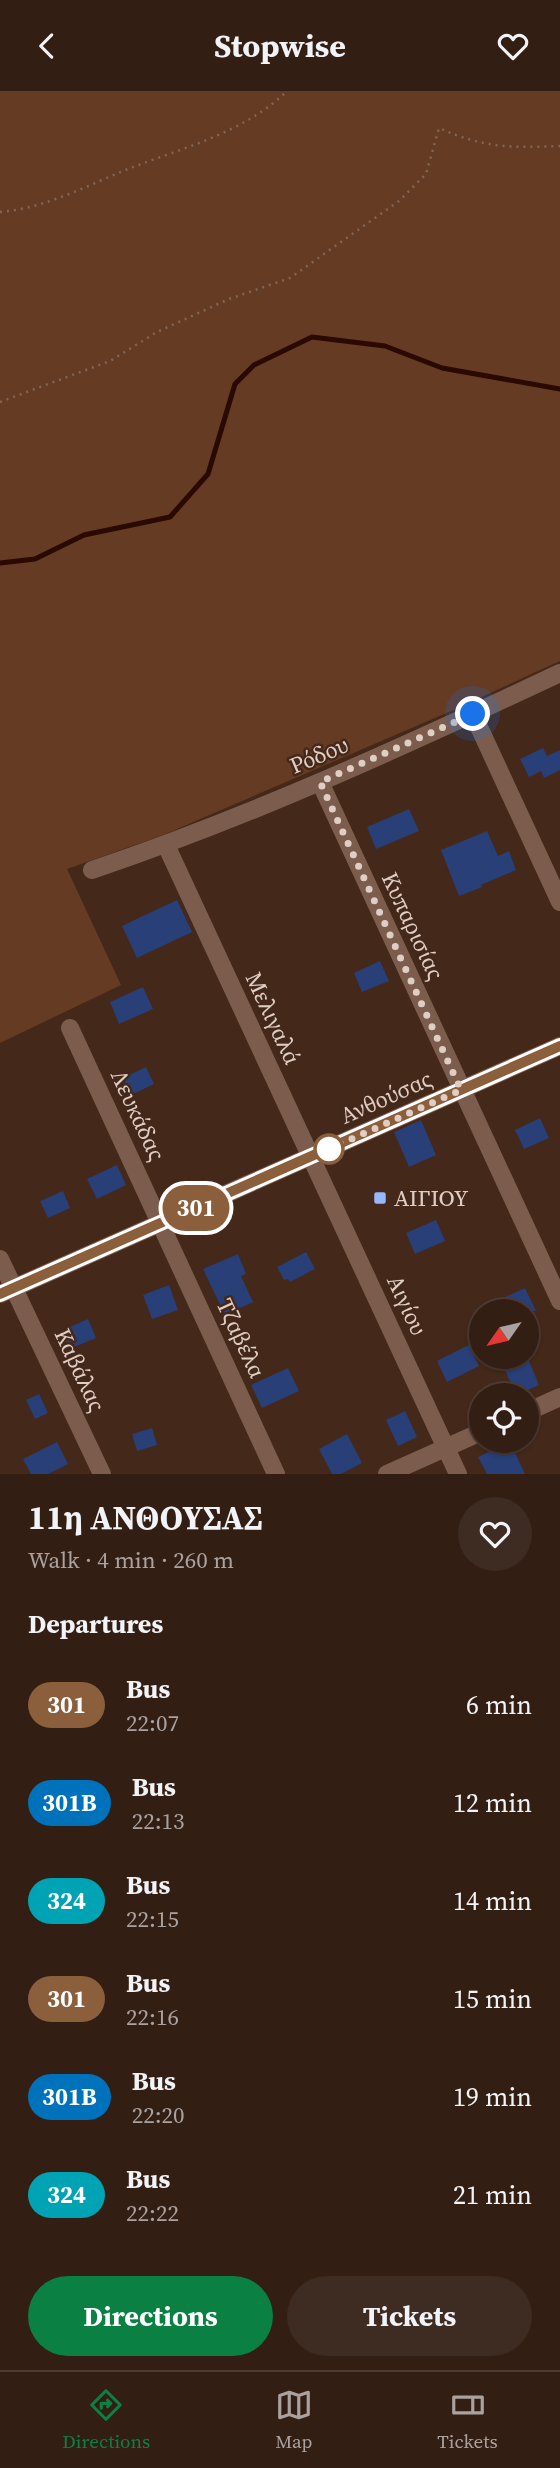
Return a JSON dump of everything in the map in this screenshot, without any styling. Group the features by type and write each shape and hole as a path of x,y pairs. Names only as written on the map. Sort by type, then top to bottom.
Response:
{"street":[{"name":"Ρόδου","path":"92,870 166,845 320,782 560,673"},
{"path":"473,714 560,902"},
{"name":"Κυπαρισίας","path":"320,782 560,1301"},
{"name":"Μελιγαλά","path":"166,845 311,1156"},
{"name":"Λευκάδας","path":"70,1028 162,1223"},
{"name":"Ανθούσας","path":"7,1291 560,1046"},
{"name":"Αιγίου","path":"311,1156 458,1474"},
{"name":"Τζαβέλα","path":"162,1223 276,1474"},
{"name":"Καβάλας","path":"0,1259 7,1291 102,1474"},
{"path":"539,1407 560,1397"},
{"path":"387,1474 469,1437"}],"path":[{"path":"0,212 52,202 208,139 253,118 287,91"},
{"path":"0,402 110,361 157,333 217,304 290,278 399,201 426,174 439,128 467,141 512,148 560,146"}],"shaded area":[{"path":"0,91 560,91 560,661 163,835 67,869 121,985 0,1043"}],"building":[{"path":"543,748 547,756 560,750 560,770 544,778 541,771 529,777 520,759"},
{"path":"409,809 419,831 376,849 367,827"},
{"path":"487,831 498,856 509,851 516,870 459,896 441,850"},
{"path":"177,900 192,932 137,958 122,926"},
{"path":"380,961 389,981 362,992 354,973"},
{"path":"143,987 153,1009 119,1024 110,1002"},
{"path":"146,1067 154,1084 131,1095 123,1078"},
{"path":"540,1118 549,1138 524,1149 515,1130"},
{"path":"421,1120 436,1155 409,1167 394,1132"},
{"path":"117,1165 126,1185 97,1199 87,1179"},
{"path":"63,1191 70,1208 48,1218 40,1201"},
{"path":"436,1220 445,1241 415,1254 406,1233"},
{"path":"306,1252 315,1269 290,1282 288,1279 284,1280 277,1267"},
{"path":"238,1254 246,1274 241,1276 253,1302 225,1315 203,1269"},
{"path":"169,1285 178,1310 152,1319 143,1295"},
{"path":"525,1288 530,1299 501,1299"},
{"path":"88,1319 96,1338 62,1352 54,1334"},
{"path":"469,1345 469,1369 473,1369 447,1382 437,1361"},
{"path":"288,1368 299,1391 262,1408 251,1385"},
{"path":"505,1369 532,1369 538,1383 511,1383"},
{"path":"39,1394 48,1413 35,1419 26,1400"},
{"path":"405,1411 417,1437 398,1446 386,1420"},
{"path":"152,1428 157,1445 137,1451 132,1434"},
{"path":"347,1434 362,1463 341,1474 332,1474 319,1449"},
{"path":"57,1442 68,1464 48,1474 31,1474 23,1459"},
{"path":"487,1453 515,1453 525,1474 487,1474 478,1457"}],"waterway":[{"path":"0,563 35,559 84,535 170,517 208,474 235,384 254,365 312,337 385,346 442,368 560,389"}],"bus line":[{"name":"301","path":"0,1294 560,1046"}],"place":[{"name":"ΑΙΓΙΟΥ","path":"380,1198"}],"route":[{"path":"329,1149 461,1090 320,782 473,714"}]}
